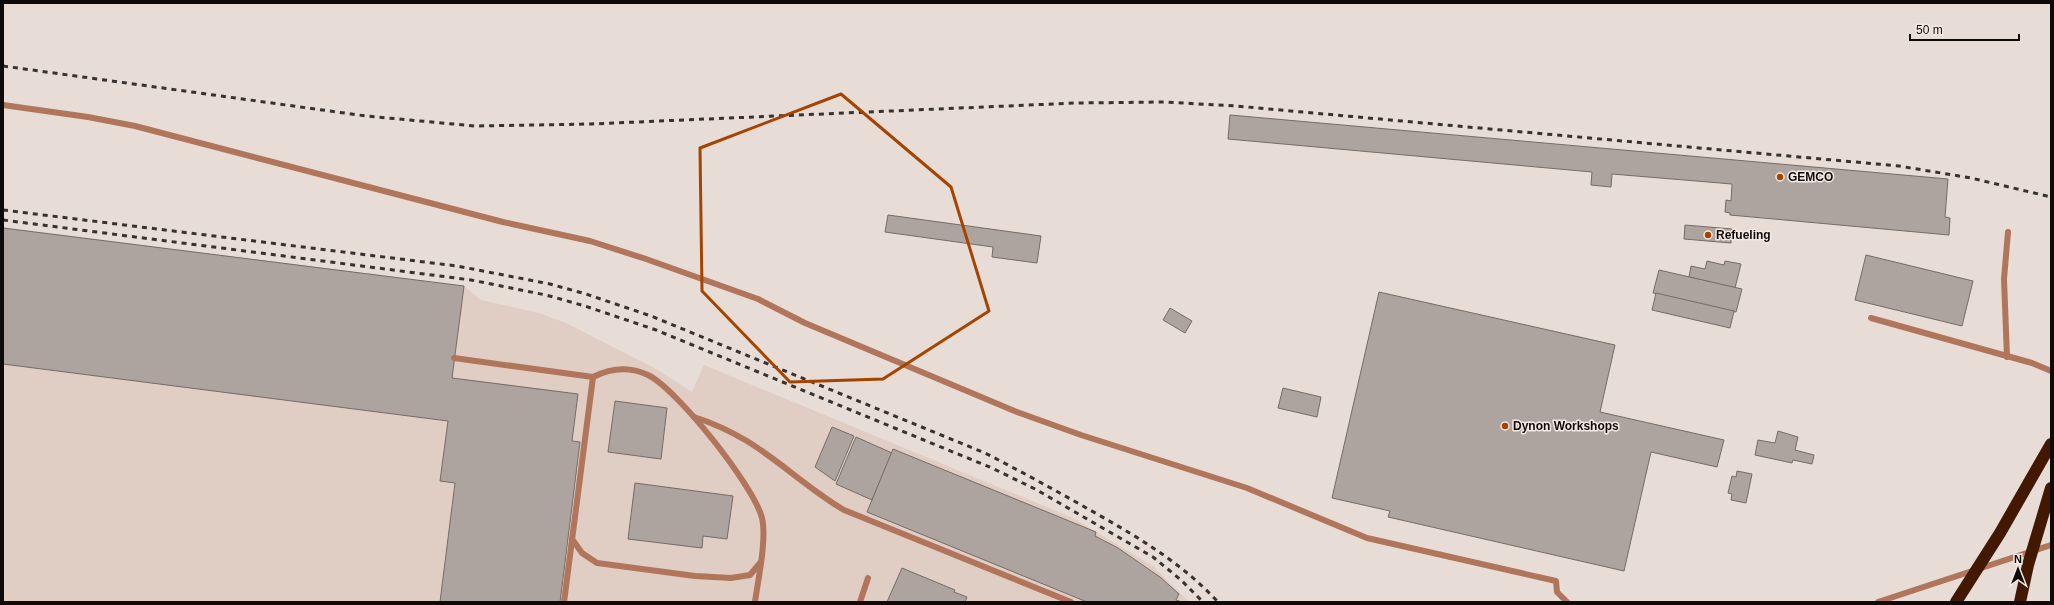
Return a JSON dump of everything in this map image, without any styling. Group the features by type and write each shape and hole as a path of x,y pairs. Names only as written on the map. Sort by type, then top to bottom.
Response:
{"highway":[{"path":"1956,602 2000,533 2051,444"},
{"path":"2020,602 2028,565 2051,488"}],"lane":[{"path":"3,105 88,117 135,126 503,222 590,241 758,299 805,323 1018,412 1081,435 1247,488 1368,538 1556,581 1557,592 1567,602"},
{"path":"2007,357 2004,279 2008,232"},
{"path":"1871,318 2032,363 2051,371"},
{"path":"454,358 593,377 607,370 622,368 648,375 673,393 729,461 758,506 762,519 763,534 755,602"},
{"path":"564,602 593,377"},
{"path":"693,416 715,424 747,442 825,499 844,510 1071,602"},
{"path":"572,539 582,553 597,563 695,576 731,578 750,575 760,563"},
{"path":"1878,602 2051,545"},
{"path":"860,602 868,578"}],"highlighted area":[{"path":"841,94 951,187 989,311 883,379 790,382 702,291 700,148"}],"shaded area":[{"path":"3,227 464,286 481,300 539,313 566,323 656,369 692,392 704,365 1073,518 1153,566 1189,602 3,602"}],"building":[{"name":"GEMCO","path":"1230,115 1948,179 1945,217 1950,218 1949,235 1730,215 1730,213 1725,212 1726,200 1731,201 1732,184 1612,174 1611,187 1591,185 1592,172 1228,139"},
{"path":"888,215 1041,236 1037,263 992,257 993,247 885,232"},
{"name":"Refueling","path":"1685,225 1732,229 1731,243 1684,239"},
{"path":"3,228 464,286 452,378 578,394 572,441 580,442 560,602 440,602 455,483 440,481 448,421 3,364"},
{"path":"1866,255 1973,281 1962,326 1855,300"},
{"path":"1707,261 1724,265 1725,261 1741,264 1735,288 1689,277 1691,266 1705,269"},
{"path":"1659,270 1742,289 1736,312 1653,293"},
{"name":"Dynon Workshops","path":"1379,292 1615,345 1600,412 1724,440 1717,467 1651,452 1624,571 1388,517 1390,511 1332,498"},
{"path":"1656,293 1734,311 1730,328 1652,310"},
{"path":"1170,308 1192,321 1185,333 1163,320"},
{"path":"1283,388 1321,397 1317,417 1278,408"},
{"path":"615,401 667,408 661,459 608,452"},
{"path":"832,427 854,436 835,481 815,467"},
{"path":"1778,431 1798,437 1795,450 1814,455 1812,464 1793,460 1792,463 1755,455 1758,440 1775,443"},
{"path":"856,437 892,453 872,500 836,484"},
{"path":"893,449 1096,532 1095,536 1118,548 1160,577 1179,594 1176,600 1182,602 1087,602 867,512"},
{"path":"1737,471 1752,474 1746,503 1731,500 1732,494 1728,493 1732,476 1736,477"},
{"path":"635,483 733,496 727,539 703,536 702,548 628,539"},
{"path":"902,568 955,590 954,592 967,597 965,602 887,602"}],"railway":[{"path":"3,66 366,116 475,126 591,124 1076,103 1164,102 1236,106 1899,166 1971,178 2051,197"},
{"path":"3,210 457,266 550,284 586,294 651,316 985,453 1064,495 1141,540 1189,574 1218,602"},
{"path":"3,220 471,280 546,295 585,306 656,330 992,468 1035,489 1153,557 1181,580 1203,602"}],"place":[{"name":"GEMCO","path":"1780,177"},
{"name":"Refueling","path":"1708,235"},
{"name":"Dynon Workshops","path":"1505,426"}]}
